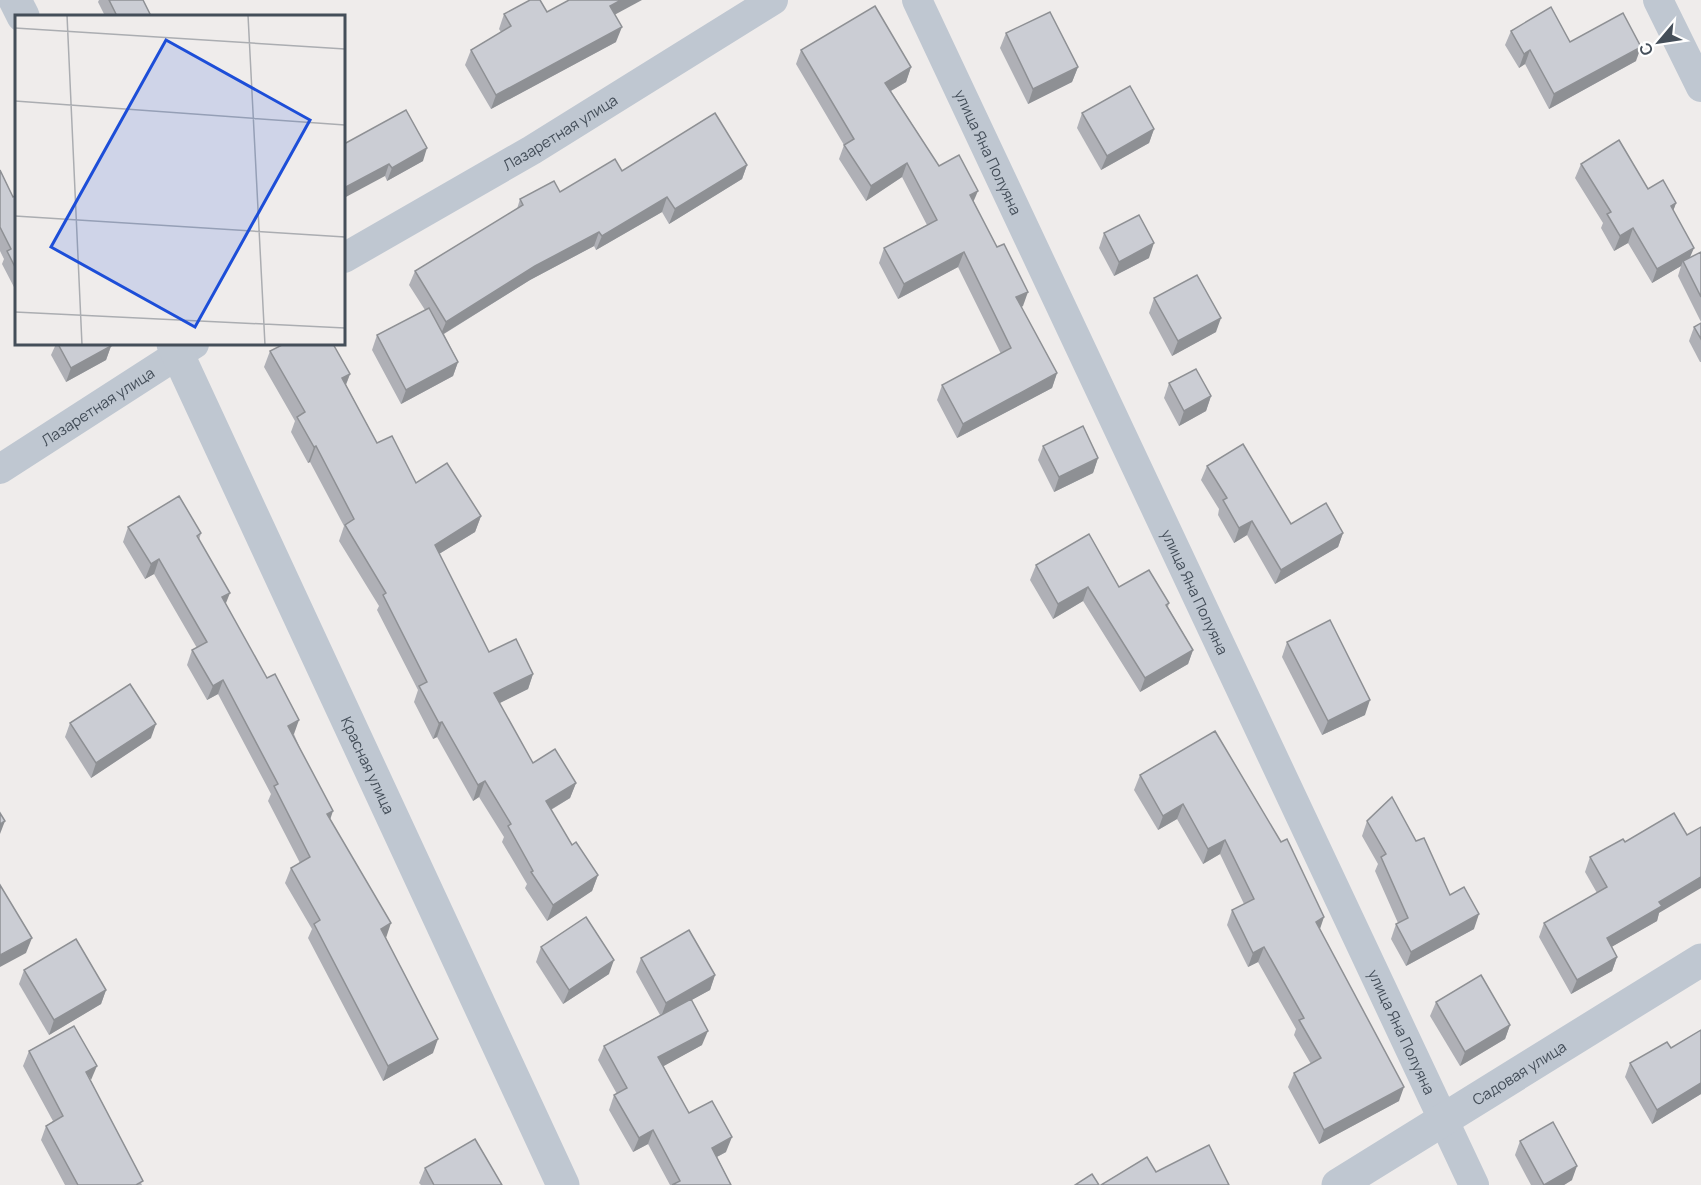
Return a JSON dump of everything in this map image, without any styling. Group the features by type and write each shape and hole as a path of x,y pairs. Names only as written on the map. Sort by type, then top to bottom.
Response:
{"street":[{"path":"15,0 22,15"},
{"name":"Лазаретная улица","path":"345,257 532,150 773,0"},
{"name":"улица Яна Полуяна","path":"917,0 1474,1185"},
{"path":"1658,0 1701,87"},
{"name":"Лазаретная улица","path":"0,469 181,347"},
{"name":"Красная улица","path":"181,347 563,1185"},
{"name":"Садовая улица","path":"1338,1185 1701,960"}],"building":[{"path":"109,0 143,0 150,15 116,15"},
{"path":"530,0 540,0 547,12 569,0 621,0 610,6 622,27 496,95 471,50 511,26 504,14"},
{"path":"875,6 911,67 885,83 939,166 959,155 978,191 970,195 997,247 1004,244 1028,292 1016,297 1057,373 963,424 942,385 1011,348 964,252 904,284 884,248 937,220 907,163 871,186 844,145 854,139 801,50"},
{"path":"1551,7 1570,42 1623,13 1641,47 1554,94 1530,50 1524,54 1511,31"},
{"path":"1050,12 1078,67 1033,89 1006,33"},
{"path":"1130,86 1154,129 1107,156 1082,113"},
{"path":"406,110 427,148 392,168 389,164 345,187 345,143"},
{"path":"715,113 747,165 675,209 667,197 602,236 599,232 535,266 446,322 415,271 523,205 520,199 554,181 560,192 615,159 622,171"},
{"path":"1619,140 1648,189 1663,180 1676,203 1671,206 1694,248 1657,269 1633,228 1620,236 1607,214 1611,212 1581,164"},
{"path":"0,170 13,197 15,196 15,267 7,251 11,249 0,227"},
{"path":"1139,215 1154,243 1119,262 1104,233"},
{"path":"1701,252 1701,297 1683,261"},
{"path":"1197,275 1221,318 1178,341 1154,298"},
{"path":"429,308 458,362 406,390 377,335"},
{"path":"1701,323 1701,339 1694,327"},
{"path":"59,345 110,345 111,346 71,368"},
{"path":"282,345 334,345 350,374 342,378 377,443 392,436 416,483 447,463 481,516 435,545 489,652 516,639 533,674 494,693 533,763 555,749 576,783 546,801 572,845 576,842 598,875 553,905 531,872 533,871 508,826 511,824 485,781 478,785 419,686 427,682 383,595 386,593 345,525 354,519 316,446 314,447 297,417 305,412 270,351"},
{"path":"1196,369 1211,396 1184,411 1169,383"},
{"path":"1083,426 1098,458 1059,477 1043,446"},
{"path":"1243,444 1291,524 1326,503 1343,533 1281,570 1252,521 1239,528 1223,500 1227,498 1207,466"},
{"path":"179,496 201,533 197,536 230,593 222,597 267,678 275,674 299,720 288,726 333,811 327,814 391,923 381,929 438,1039 388,1066 314,924 320,920 291,868 310,857 274,786 278,784 223,680 213,686 192,650 207,642 159,559 151,564 128,527"},
{"path":"1089,534 1119,587 1149,570 1169,603 1166,605 1193,650 1145,678 1088,587 1058,604 1036,565"},
{"path":"1330,620 1370,700 1328,721 1287,642"},
{"path":"130,684 156,724 96,763 70,723"},
{"path":"1215,731 1281,842 1287,839 1324,917 1316,922 1404,1087 1324,1130 1294,1073 1321,1058 1299,1020 1304,1018 1264,947 1253,953 1232,910 1254,899 1225,840 1208,849 1183,804 1163,816 1140,775"},
{"path":"1392,797 1416,841 1424,838 1450,895 1464,887 1479,914 1411,952 1396,924 1408,918 1381,857 1386,854 1367,821"},
{"path":"0,813 5,821 0,824"},
{"path":"1674,813 1687,835 1701,827 1701,877 1659,902 1662,906 1607,938 1617,957 1577,980 1544,923 1607,887 1590,857 1623,839 1625,842"},
{"path":"0,885 32,938 0,955"},
{"path":"586,917 614,960 569,990 541,947"},
{"path":"689,930 715,975 666,1003 641,958"},
{"path":"76,939 106,990 54,1020 24,970"},
{"path":"1481,975 1510,1025 1465,1052 1436,1002"},
{"path":"691,999 708,1031 658,1057 689,1113 712,1101 732,1137 712,1148 731,1185 672,1185 680,1181 653,1130 639,1138 614,1095 627,1088 604,1046"},
{"path":"74,1026 97,1066 86,1072 143,1181 136,1185 78,1185 46,1126 63,1116 29,1051"},
{"path":"1701,1030 1701,1083 1657,1110 1630,1063 1667,1042 1671,1048"},
{"path":"1553,1122 1577,1166 1544,1185 1520,1141"},
{"path":"475,1139 502,1185 434,1185 425,1168"},
{"path":"1209,1145 1229,1185 1101,1185 1147,1157 1156,1172"},
{"path":"1092,1174 1099,1185 1075,1185"}]}
